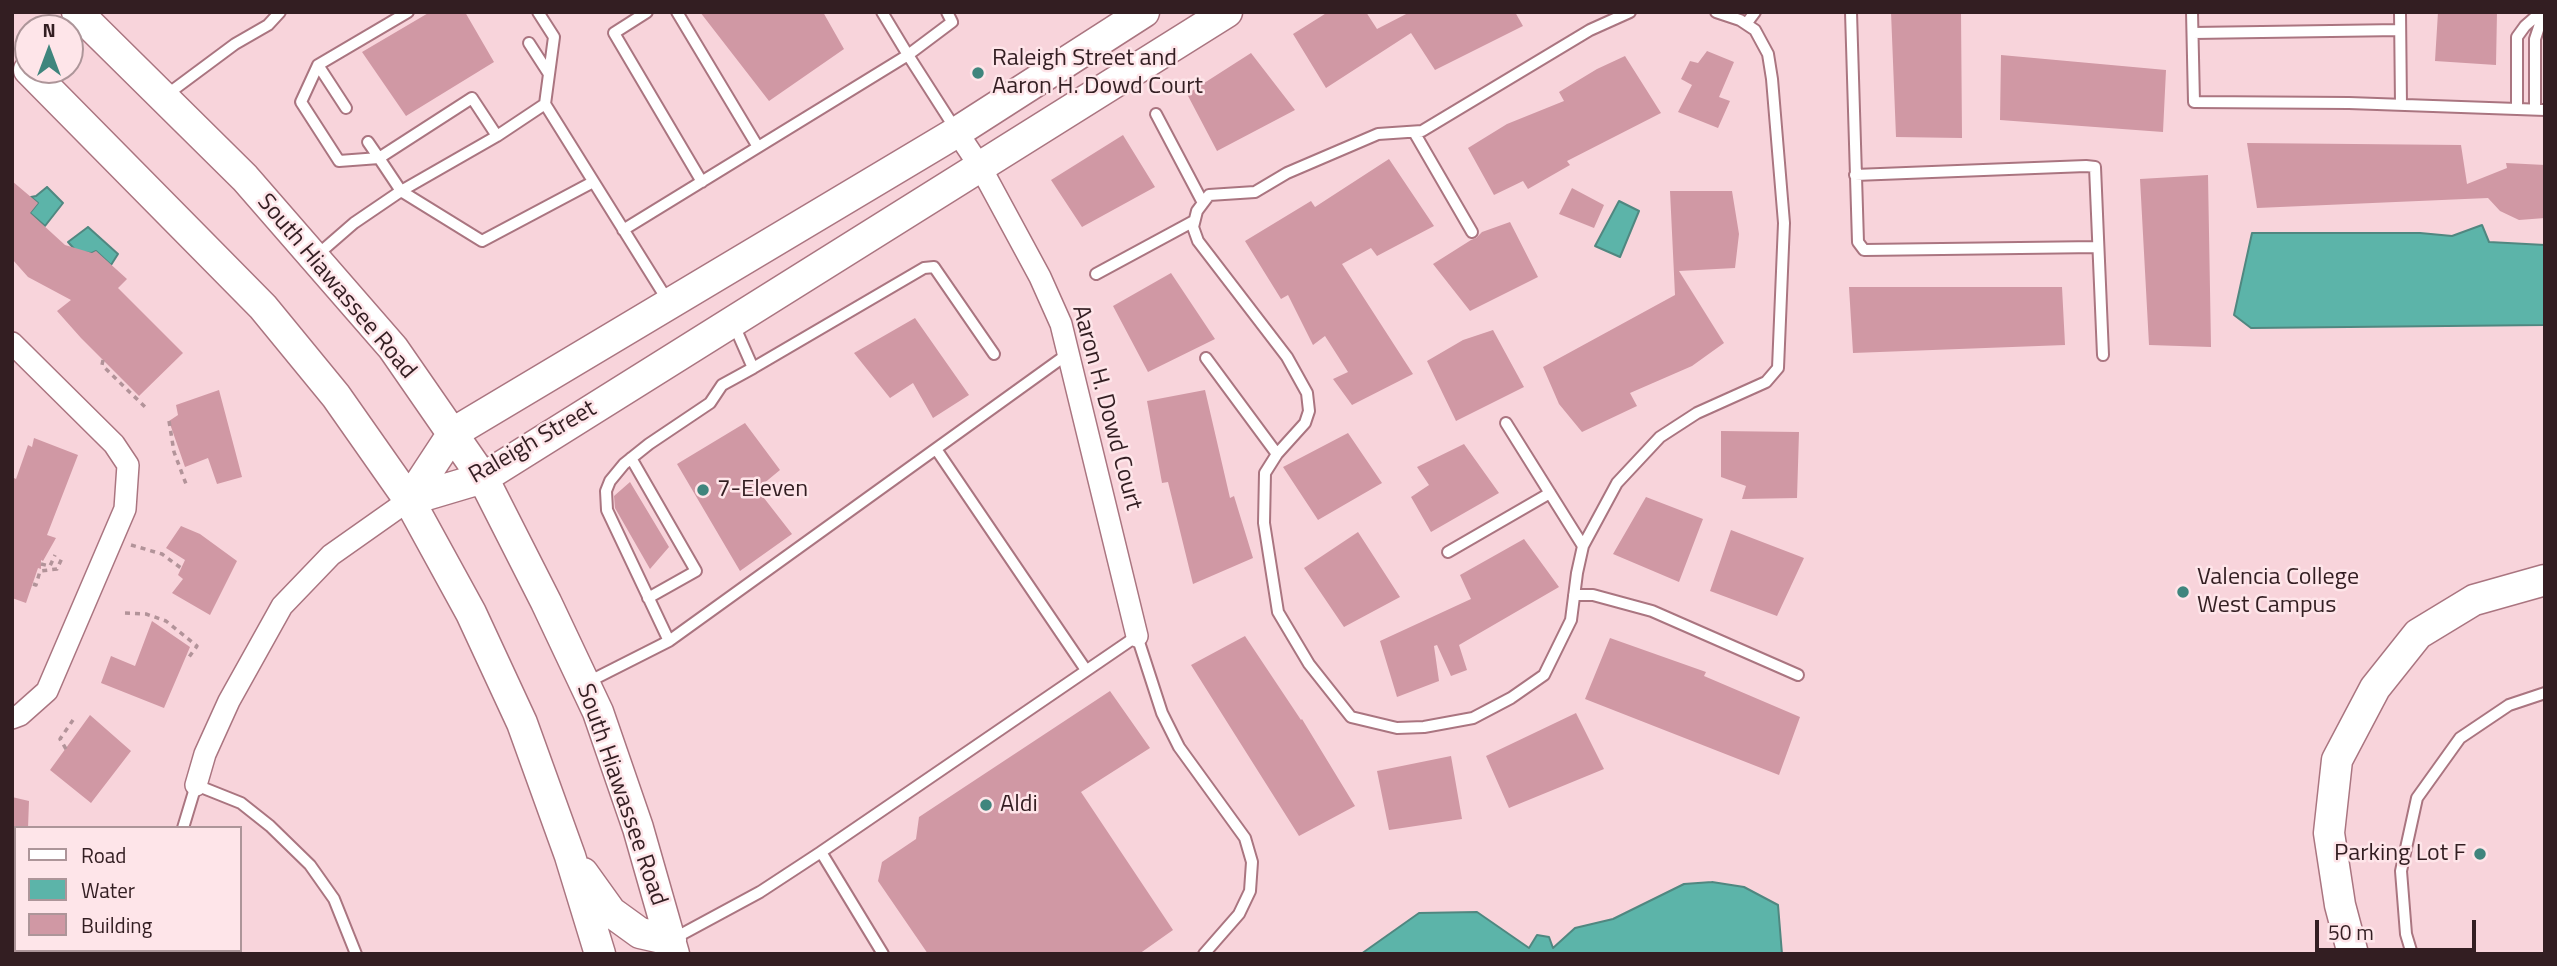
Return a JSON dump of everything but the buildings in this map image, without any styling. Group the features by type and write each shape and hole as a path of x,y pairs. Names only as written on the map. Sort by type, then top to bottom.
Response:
{"street":[{"name":"South Hiawassee Road","path":"77,12 245,178 393,348 483,478 598,712 638,828 672,947"},
{"name":"Raleigh Street","path":"409,500 453,433 957,131 1144,12"},
{"name":"Raleigh Street","path":"409,500 483,478 1227,12"},
{"path":"44,84 263,307 336,396 409,500 471,613 522,723 570,856 600,954"},
{"name":"Aaron H. Dowd Court","path":"957,131 981,168 1040,277 1061,324 1137,636"},
{"path":"12,343 114,444 128,466 125,509 47,691 20,715 12,718"},
{"path":"196,785 205,754 229,701 282,606 331,555 409,500"},
{"path":"2353,954 2340,905 2329,833 2337,760 2375,688 2418,634 2474,600 2545,580"},
{"path":"570,856 611,912 640,933 672,947"}],"lane":[{"path":"163,97 235,44 268,25 280,12"},
{"path":"408,12 318,65 300,102 340,161 379,158 472,98 496,136"},
{"path":"538,12 554,37 545,104 669,304"},
{"path":"648,12 614,33 702,182"},
{"path":"677,12 758,147"},
{"path":"882,12 957,131"},
{"path":"622,230 908,55 952,22 947,12"},
{"path":"1630,12 1590,30 1422,131 1378,134 1287,173 1255,192 1209,195 1197,211 1193,227 1198,241 1287,357 1307,393 1309,411 1305,423 1277,454 1265,473 1264,523 1278,612 1309,664 1351,717 1396,728 1423,727 1473,718 1511,698 1545,675 1572,620 1583,546 1617,483 1660,437 1697,413 1766,382 1778,368 1784,223 1768,54 1755,30 1740,20 1716,12"},
{"path":"1745,24 1755,12"},
{"path":"1851,12 1858,242 1864,250 2098,247"},
{"path":"2192,12 2194,102 2540,110 2535,39 2543,12"},
{"path":"2400,12 2401,105"},
{"path":"2517,109 2517,37 2525,26 2543,12"},
{"path":"2193,33 2400,30"},
{"path":"528,43 549,74"},
{"path":"318,65 346,108"},
{"path":"313,258 354,223 401,191 545,104"},
{"path":"1156,114 1203,203"},
{"path":"1414,132 1472,232"},
{"path":"368,142 401,191 482,241 593,182"},
{"path":"1856,174 2095,167 2103,355"},
{"path":"1096,275 1194,222"},
{"path":"669,641 607,510 610,481 631,458 710,402 722,386 924,268 934,267 994,354"},
{"path":"732,322 754,368"},
{"path":"584,685 669,641 1069,354"},
{"path":"1206,358 1277,454"},
{"path":"1506,423 1583,546"},
{"path":"936,449 1086,670"},
{"path":"631,458 696,572 648,598"},
{"path":"1448,552 1550,493"},
{"path":"1574,595 1593,595 1652,611 1798,675"},
{"path":"672,947 821,852 1137,636 1158,702 1179,747 1245,838 1252,862 1250,891 1239,914 1204,954"},
{"path":"2412,954 2406,934 2401,871 2417,798 2459,738 2509,705 2545,692"},
{"path":"184,826 196,785 241,803 270,826 310,865 334,899 356,954"},
{"path":"821,852 883,954"},
{"path":"33,952 54,954"}],"path":[{"path":"103,360 102,365 145,407"},
{"path":"169,421 174,452 186,484"},
{"path":"112,538 162,554 181,568"},
{"path":"41,564 50,566 55,555"},
{"path":"33,584 36,585 40,571 57,569 62,558"},
{"path":"125,613 146,614 166,621 197,646 189,657"},
{"path":"66,749 60,739 73,720"}],"water":[{"path":"47,187 63,203 45,226 30,213 38,203 31,197"},
{"path":"1619,201 1639,211 1620,257 1595,246"},
{"path":"2482,225 2489,242 2545,245 2545,325 2251,328 2234,315 2252,233 2420,233 2452,236"},
{"path":"88,227 118,254 111,265 96,251 77,252 68,242"},
{"path":"1712,882 1744,887 1778,905 1782,954 1361,954 1419,913 1477,912 1529,948 1537,935 1549,937 1553,948 1575,928 1613,919 1684,884"}],"place":[{"name":"Raleigh Street and Aaron H. Dowd Court","path":"978,73"},
{"name":"7-Eleven","path":"703,490"},
{"name":"Valencia College West Campus","path":"2183,592"},
{"name":"Aldi","path":"986,805"},
{"name":"Parking Lot F","path":"2480,854"}]}
